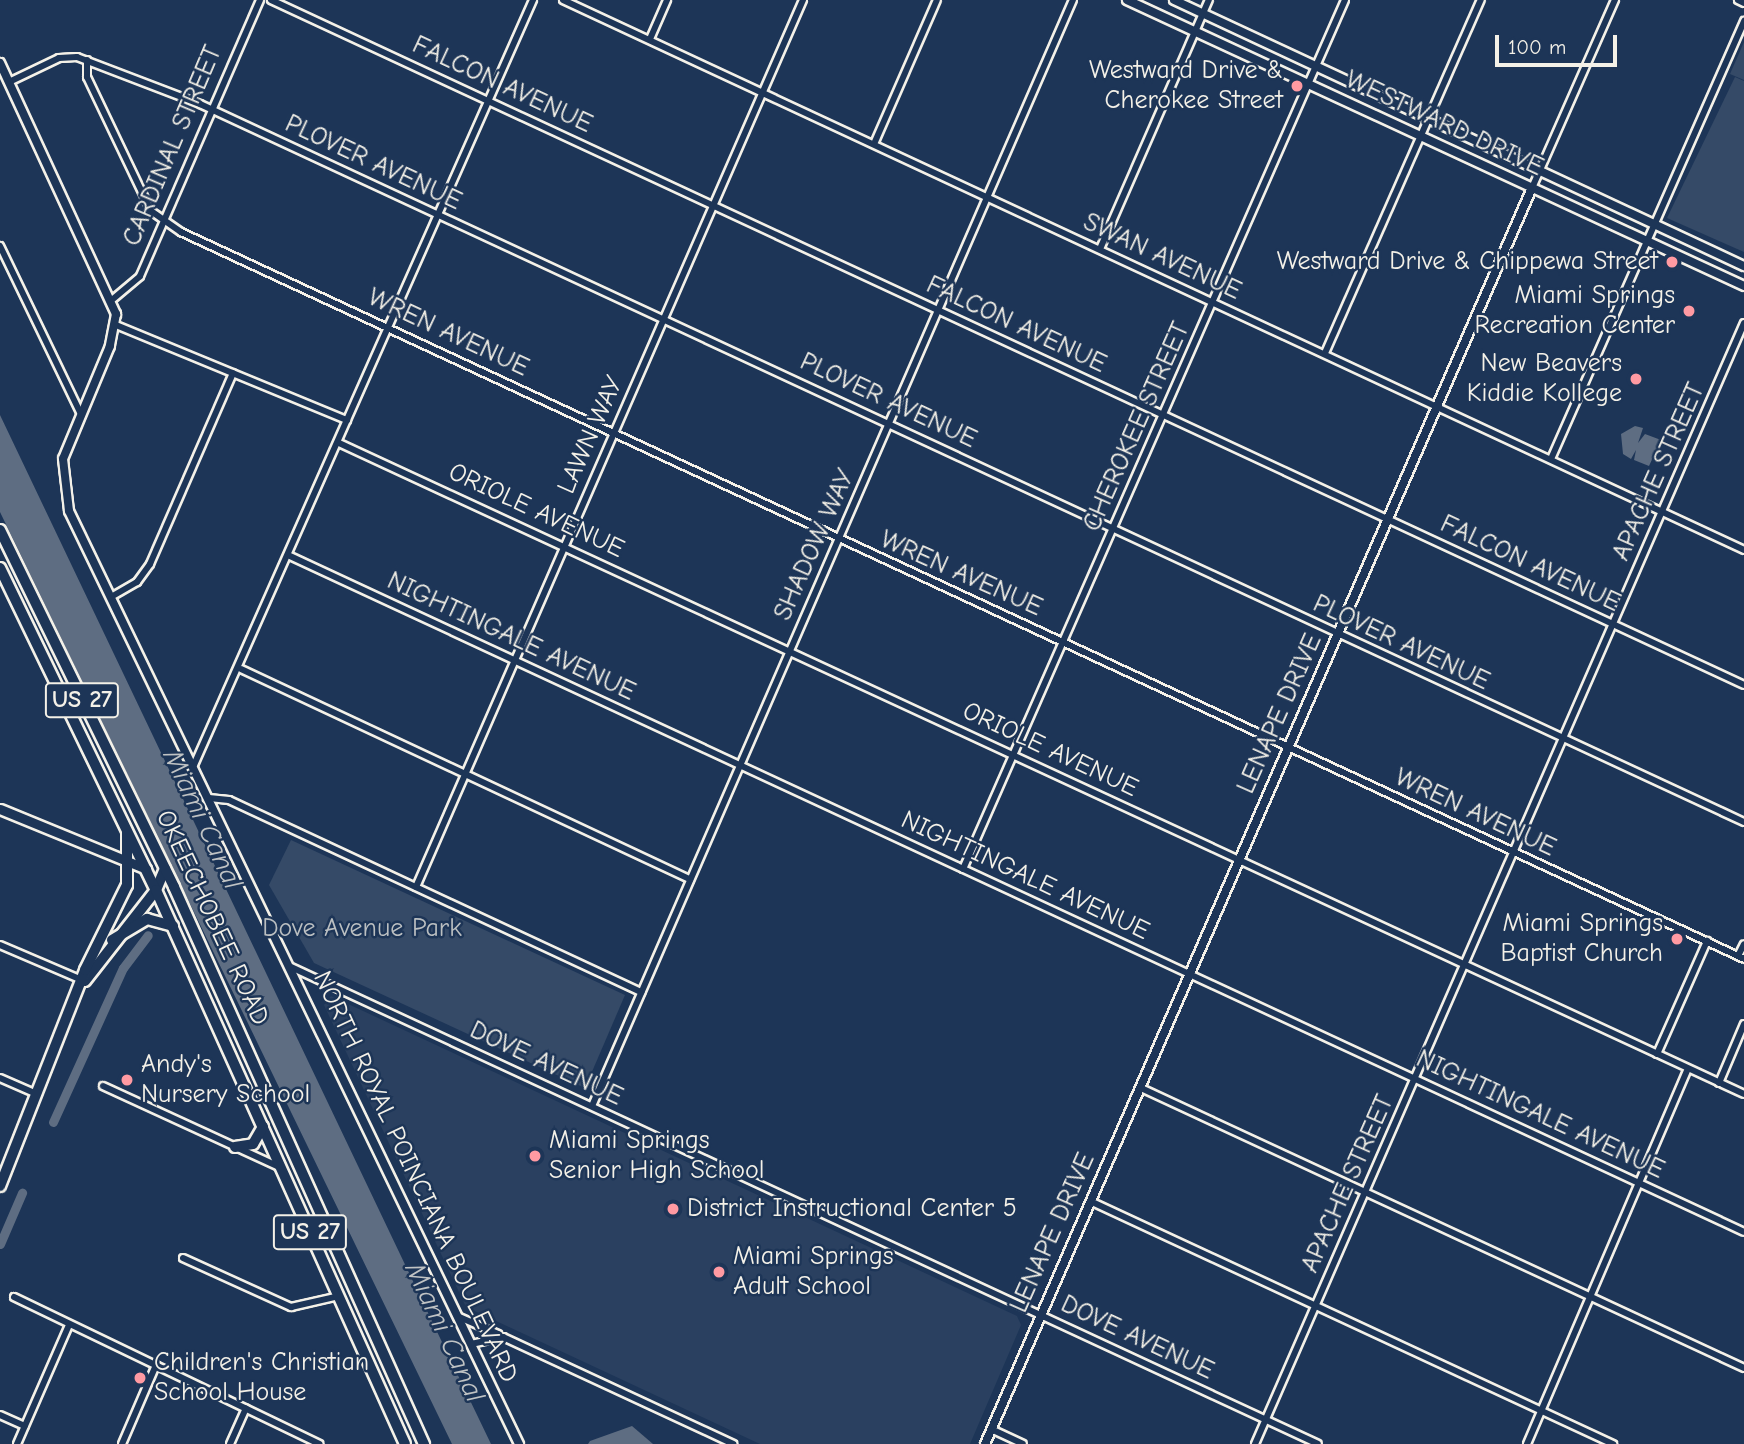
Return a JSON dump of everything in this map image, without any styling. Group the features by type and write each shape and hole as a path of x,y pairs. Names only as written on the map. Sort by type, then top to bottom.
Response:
{"highway":[{"name":"OKEECHOBEE ROAD","path":"0,530 163,873 174,887 424,1444"},
{"name":"OKEECHOBEE ROAD","path":"0,568 173,926 405,1444"},
{"path":"146,869 163,873"},
{"path":"112,940 147,919 173,926"},
{"path":"235,1147 253,1144 263,1127"},
{"path":"281,1168 311,1191"},
{"path":"339,1296 369,1321"}],"main road":[{"path":"0,809 146,869"},
{"path":"0,1186 127,885 130,863 127,828"},
{"path":"85,981 112,940 156,890 163,873"}],"street":[{"name":"CARDINAL STREET","path":"113,299 135,283 260,0"},
{"name":"FALCON AVENUE","path":"271,0 1744,685"},
{"path":"194,765 241,669 533,0"},
{"name":"SWAN AVENUE","path":"563,0 1744,550"},
{"path":"650,39 667,0"},
{"name":"LAWN WAY","path":"416,887 803,0"},
{"path":"874,144 937,0"},
{"name":"SHADOW WAY","path":"592,1106 1073,0"},
{"name":"WESTWARD DRIVE","path":"1127,0 1744,286"},
{"name":"WESTWARD DRIVE","path":"1174,0 1744,266"},
{"path":"1100,249 1209,0"},
{"name":"CHEROKEE STREET","path":"963,869 1345,0"},
{"path":"1325,353 1481,0"},
{"name":"LENAPE DRIVE","path":"985,1444 1615,0"},
{"path":"1738,0 1744,3"},
{"path":"1551,459 1645,240 1744,21"},
{"name":"PLOVER AVENUE","path":"9,82 59,58 87,60 212,109 665,317 1563,741 1744,822"},
{"path":"87,60 87,77 151,211 164,220"},
{"path":"0,62 113,299 116,325 81,414"},
{"name":"WREN AVENUE","path":"164,220 614,430 840,540 1741,957"},
{"path":"0,246 81,414"},
{"name":"APACHE STREET","path":"1255,1444 1664,513 1744,323"},
{"path":"116,325 347,421"},
{"path":"111,597 137,582 150,564 233,373"},
{"name":"NORTH ROYAL POINCIANA BOULEVARD","path":"81,414 62,473 69,510 519,1444"},
{"name":"ORIOLE AVENUE","path":"339,443 790,649 1239,861 1744,1094"},
{"name":"NIGHTINGALE AVENUE","path":"290,556 1744,1232"},
{"path":"241,669 690,879"},
{"path":"209,798 229,800 641,992"},
{"path":"1657,1054 1707,941"},
{"path":"1741,957 1744,944"},
{"path":"0,945 85,981"},
{"name":"DOVE AVENUE","path":"291,967 1318,1444"},
{"path":"1719,1083 1744,1024"},
{"path":"1527,1444 1688,1069"},
{"path":"0,1078 39,1095"},
{"path":"103,1086 281,1168"},
{"path":"1141,1088 1744,1368"},
{"path":"1090,1202 1613,1444"},
{"path":"183,1258 291,1307 339,1296"},
{"path":"13,1297 320,1444"},
{"path":"457,1316 733,1444"},
{"path":"17,1444 69,1325"},
{"path":"471,1344 503,1336"},
{"path":"122,1444 156,1366"},
{"path":"230,1444 246,1408"},
{"path":"0,1415 25,1426"},
{"path":"991,1429 1023,1444"}],"shaded area":[{"path":"0,415 491,1444 452,1444 0,512"},
{"path":"1635,426 1643,428 1638,443 1645,434 1661,440 1649,466 1634,460 1636,450 1631,459 1623,454 1621,434"},
{"name":"Miami Springs Senior High School","path":"331,996 1017,1316 1021,1325 970,1444 760,1444 466,1307 324,1005"},
{"path":"632,1426 653,1444 588,1444 590,1441"}],"green space":[{"path":"1744,42 1744,80 1730,74"},
{"path":"1735,77 1744,81 1744,252 1667,218"},
{"name":"Dove Avenue Park","path":"291,840 625,995 585,1088 314,963 269,885"}],"waterway":[{"path":"53,1122 123,968 148,935"},
{"path":"0,1244 22,1193"}],"place":[{"name":"Westward Drive & Cherokee Street","path":"1297,86"},
{"name":"Westward Drive & Chippewa Street","path":"1672,262"},
{"name":"Miami Springs Recreation Center","path":"1689,311"},
{"name":"New Beavers Kiddie Kollege","path":"1636,379"},
{"name":"Miami Springs Baptist Church","path":"1677,939"},
{"name":"Andy's Nursery School","path":"127,1080"},
{"name":"Miami Springs Senior High School","path":"535,1156"},
{"name":"District Instructional Center 5","path":"673,1209"},
{"name":"Miami Springs Adult School","path":"719,1272"},
{"name":"Children's Christian School House","path":"140,1378"}],"water label":[{"name":"Miami Canal","path":"203,819"},
{"name":"Miami Canal","path":"445,1332"}]}
